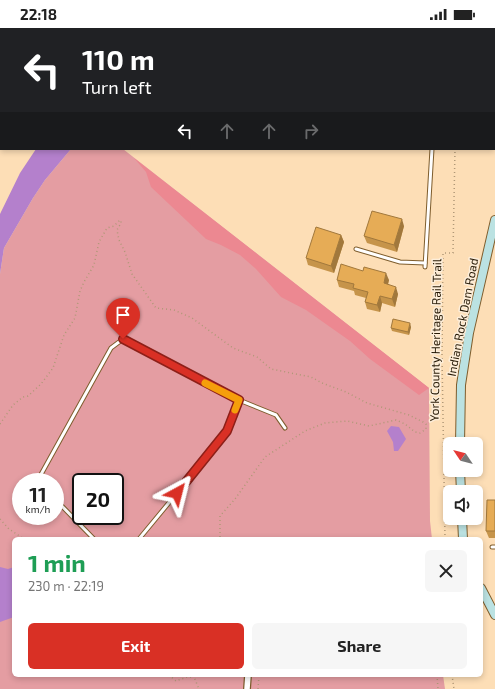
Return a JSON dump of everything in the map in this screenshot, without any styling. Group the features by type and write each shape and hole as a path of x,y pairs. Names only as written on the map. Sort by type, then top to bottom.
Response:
{"street":[{"name":"Indian Rock Dam Road","path":"460,437 461,385 469,334 495,220"},
{"path":"462,525 463,537"},
{"path":"483,592 495,615"},
{"path":"247,689 248,677"}],"lane":[{"path":"425,267 432,150"},
{"path":"356,249 400,262 425,263"},
{"path":"42,473 111,348 123,339 239,400 276,415 285,428"},
{"path":"141,537 227,431 239,400"},
{"path":"64,508 92,537"}],"path":[{"name":"York County Heritage Rail Trail","path":"445,537 442,356 443,253 453,253 455,150"},
{"path":"0,424 13,405 28,396 41,384 52,368 64,335 75,318 80,291 94,265 99,242 107,228 114,226 120,220 121,221 117,230 119,240 125,252 132,274 156,308 174,310 192,318 233,348 257,357 271,369 311,377 367,403 410,415 426,424 426,429 420,433 415,432 405,424 396,420 369,426 347,421 325,423 305,431 266,457 235,499 220,516 220,537"},
{"path":"0,519 9,529 21,537"},
{"path":"171,677 176,681 187,677"},
{"path":"194,677 199,689"},
{"path":"258,689 259,677"},
{"path":"437,677 438,689"},
{"path":"452,677 454,689"}],"shaded area":[{"path":"35,150 70,150 45,180 4,248 0,274 0,214 20,173"},
{"path":"70,150 124,150 429,388 430,521 432,537 12,537 12,677 443,677 445,689 0,689 0,274 4,248 45,180"},
{"path":"134,158 429,388 419,395 370,359 350,341 306,310 281,297 256,269 240,255 206,239 151,187 146,172"},
{"path":"391,426 399,427 406,439 398,451 394,451 393,442 387,431"},
{"path":"0,567 8,569 12,568 12,618 0,622"}],"building":[{"path":"372,211 402,219 394,245 364,236"},
{"path":"316,227 341,235 331,266 306,258"},
{"path":"341,264 363,271 364,267 386,273 384,283 396,287 392,299 380,296 377,305 365,302 368,292 353,288 354,284 337,280"},
{"path":"393,319 410,323 408,332 391,328"},
{"path":"487,500 495,500 495,531 486,531"}],"slow traffic":[{"path":"205,383 239,400 235,410"}],"route":[{"path":"123,339 239,400 227,431 177,493"}]}
